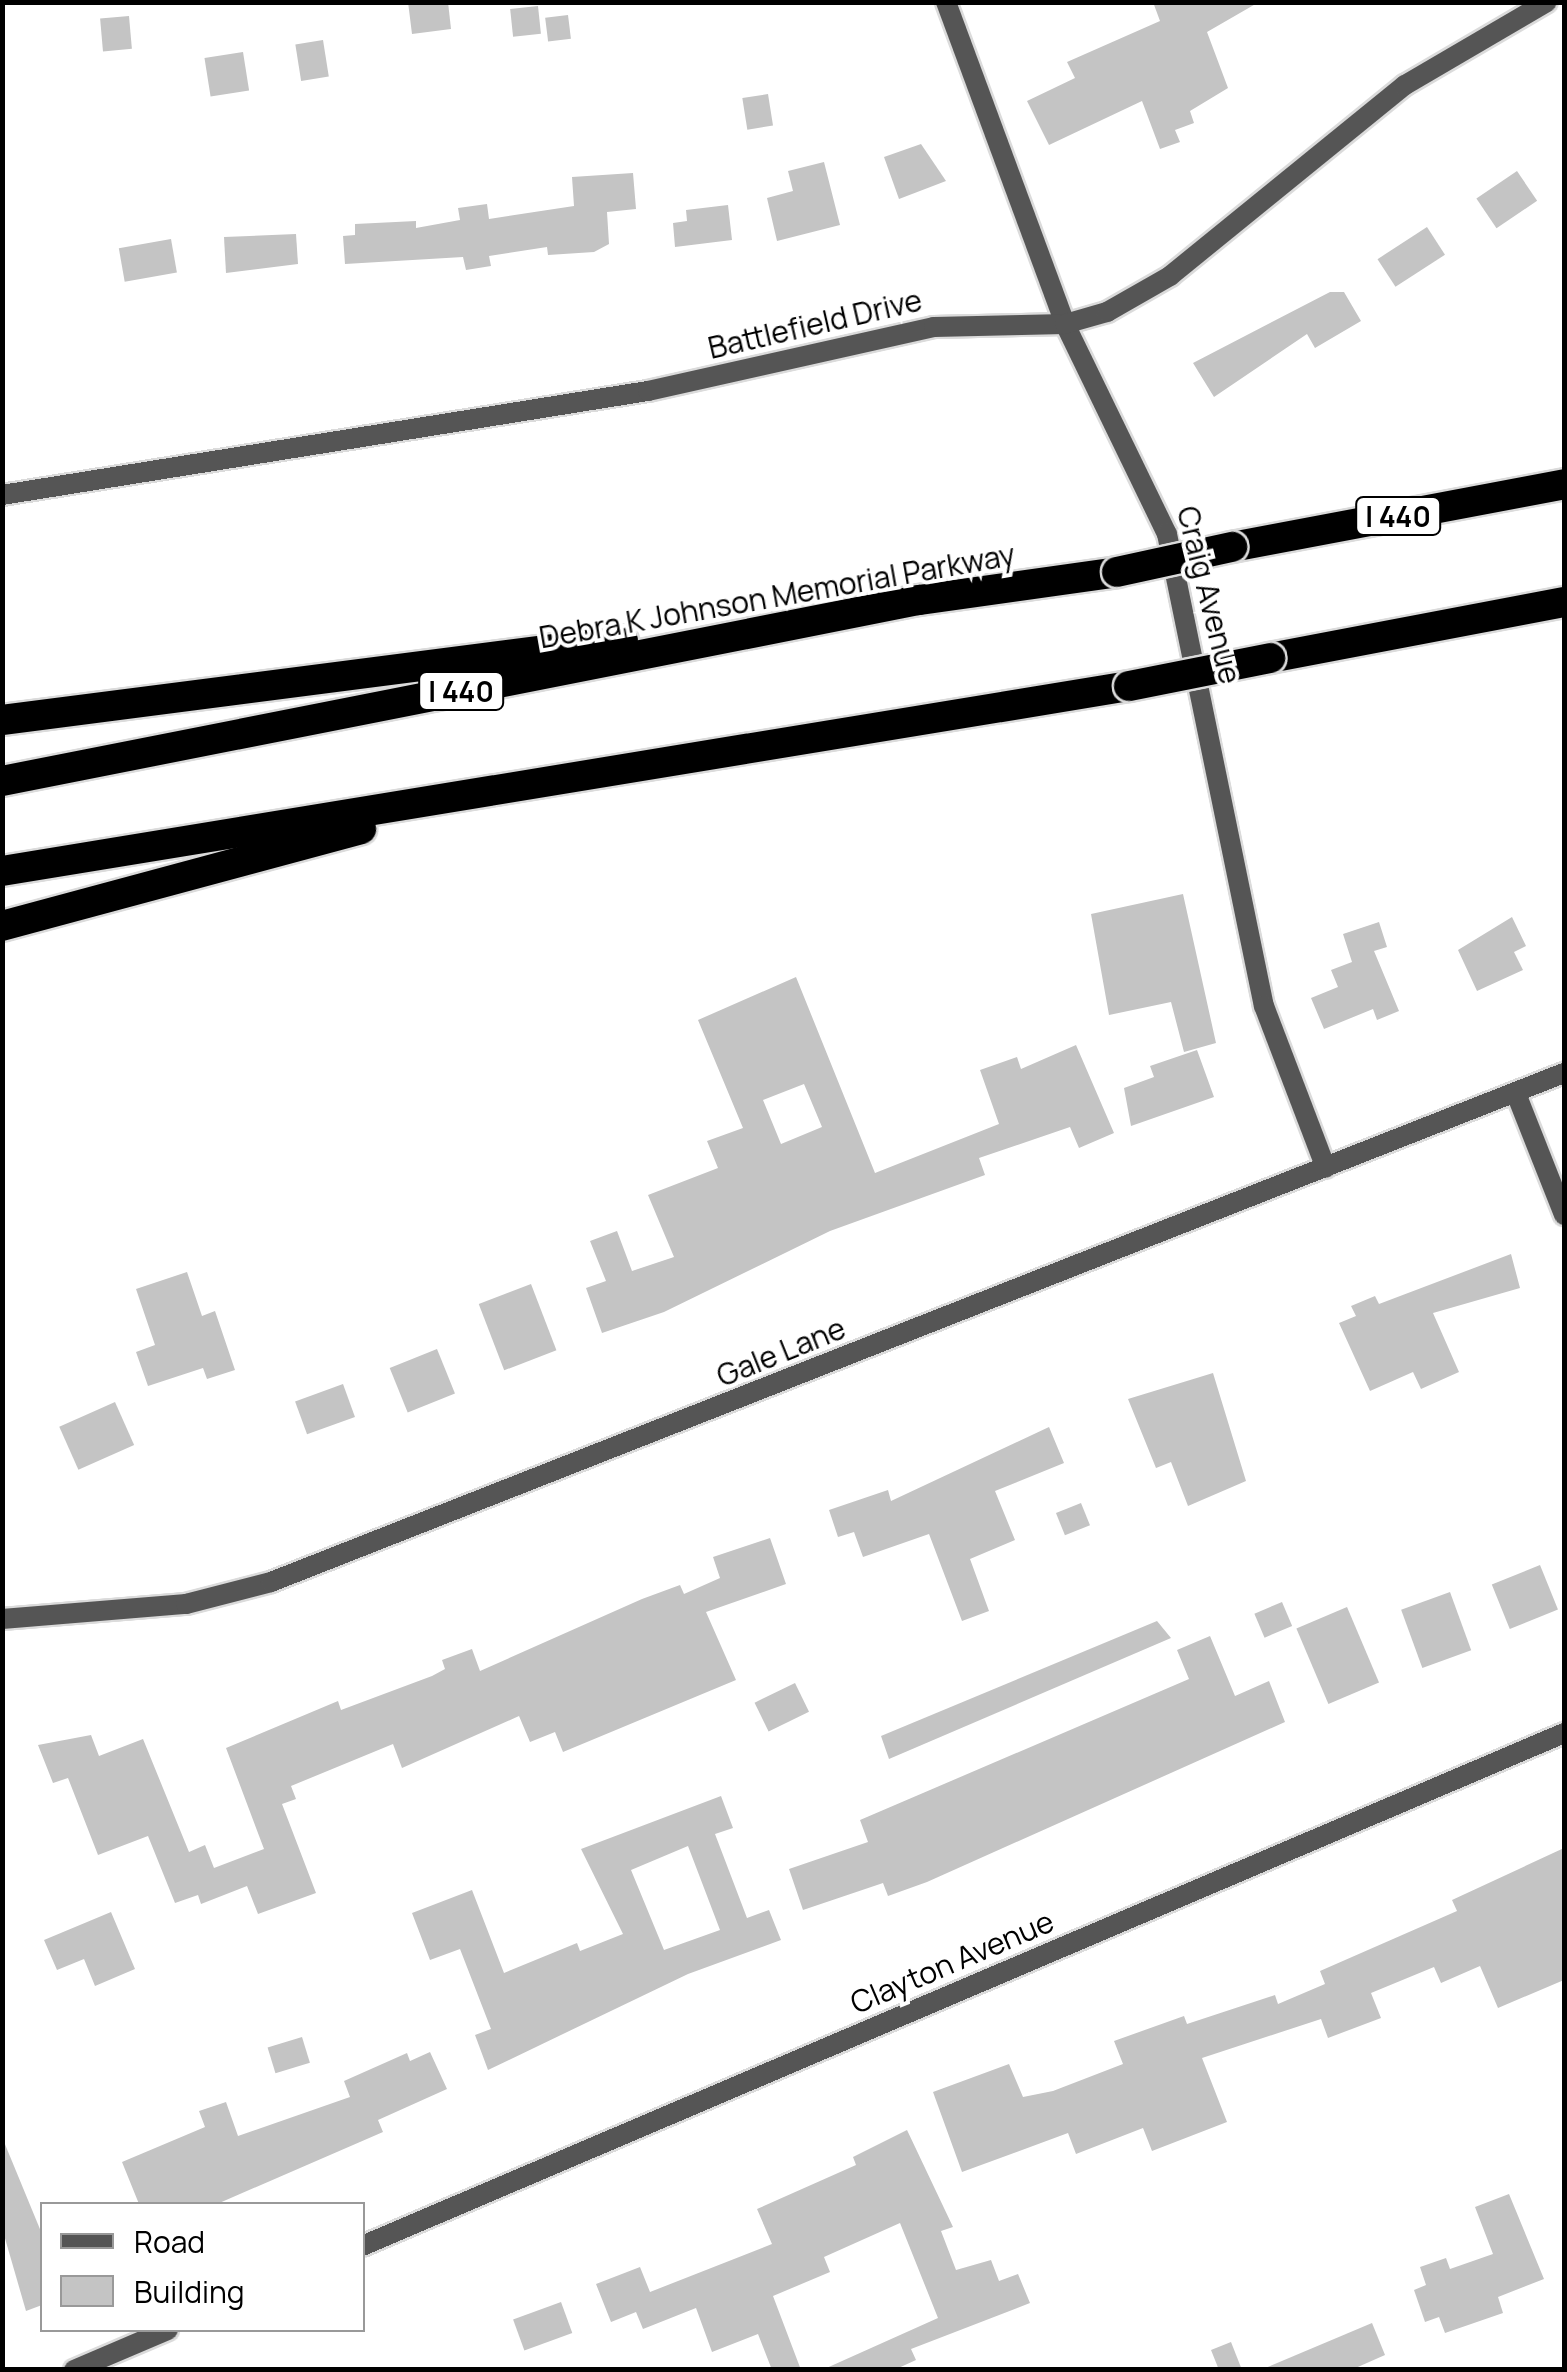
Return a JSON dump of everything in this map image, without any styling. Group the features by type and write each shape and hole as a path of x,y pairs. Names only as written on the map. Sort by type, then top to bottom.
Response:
{"highway":[{"name":"Debra K Johnson Memorial Parkway","path":"2,781 919,600 1117,572 1564,484"},
{"path":"2,720 919,600"},
{"path":"2,872 586,772 1129,686 1564,602"},
{"path":"2,926 586,772"}],"street":[{"name":"Craig Avenue","path":"946,2 1065,324 1167,534 1264,1006 1326,1168"},
{"name":"Battlefield Drive","path":"2,495 648,391 934,328 1065,324 1152,288 1373,108 1540,4"},
{"name":"Gale Lane","path":"2,1619 186,1604 272,1582 1517,1096 1564,1074"},
{"path":"1517,1096 1564,1214"},
{"name":"Clayton Avenue","path":"365,2245 1564,1733"},
{"path":"74,2370 163,2332"}],"building":[{"path":"408,2 448,2 451,29 412,34"},
{"path":"1153,2 1259,2 1207,32 1228,88 1190,111 1194,123 1175,130 1180,142 1160,149 1142,101 1049,145 1027,101 1075,78 1067,62 1160,21"},
{"path":"538,6 541,34 513,37 510,9"},
{"path":"568,15 571,39 548,42 545,18"},
{"path":"129,16 132,49 103,51 100,19"},
{"path":"323,40 329,77 301,81 295,44"},
{"path":"243,52 249,91 211,97 204,58"},
{"path":"768,94 773,126 747,130 742,98"},
{"path":"921,144 946,181 899,199 884,157"},
{"path":"824,162 840,225 777,241 767,198 793,191 788,171"},
{"path":"1517,171 1537,201 1497,228 1476,198"},
{"path":"633,173 636,209 607,212 609,244 594,252 548,255 547,247 489,256 491,266 466,270 463,257 345,264 343,236 355,235 355,224 416,221 416,228 460,220 458,208 487,204 489,219 574,206 572,177"},
{"path":"728,205 732,240 675,247 673,223 687,221 686,210"},
{"path":"1427,227 1445,255 1395,287 1378,259"},
{"path":"296,234 298,264 226,273 224,237"},
{"path":"171,239 177,272 125,282 119,248"},
{"path":"1330,292 1344,292 1361,321 1315,348 1307,334 1214,397 1193,363"},
{"path":"1183,894 1216,1043 1184,1052 1171,1002 1109,1015 1091,914"},
{"path":"1512,917 1526,946 1514,952 1523,970 1477,991 1458,950"},
{"path":"1379,922 1387,947 1374,951 1399,1011 1377,1020 1373,1009 1324,1029 1311,998 1338,987 1331,970 1352,962 1343,934"},
{"path":"796,977 875,1173 999,1124 980,1070 1017,1057 1021,1069 1076,1045 1114,1133 1079,1148 1070,1127 979,1158 985,1175 830,1231 664,1312 602,1333 586,1288 606,1281 590,1241 617,1231 632,1271 674,1257 648,1195 718,1168 707,1141 743,1128 698,1020","holes":["804,1084 822,1127 781,1144 763,1100"]},
{"path":"1197,1050 1214,1097 1131,1126 1124,1088 1154,1077 1150,1066"},
{"path":"1511,1254 1520,1288 1433,1313 1459,1372 1421,1389 1413,1372 1370,1391 1339,1323 1356,1316 1351,1306 1375,1296 1379,1304"},
{"path":"187,1272 202,1316 215,1311 235,1370 207,1379 203,1368 148,1386 136,1352 155,1345 136,1289"},
{"path":"531,1284 556,1350 504,1370 479,1304"},
{"path":"437,1349 455,1394 408,1413 390,1368"},
{"path":"1213,1373 1246,1481 1188,1506 1171,1462 1156,1468 1128,1399"},
{"path":"343,1384 355,1417 307,1434 295,1401"},
{"path":"115,1402 134,1445 78,1470 59,1427"},
{"path":"1049,1427 1064,1463 995,1491 1015,1540 970,1559 989,1611 962,1621 929,1534 863,1557 854,1532 838,1537 829,1510 888,1490 891,1501"},
{"path":"1081,1503 1090,1525 1065,1535 1056,1513"},
{"path":"770,1538 786,1584 706,1612 736,1680 563,1752 555,1732 530,1742 519,1716 402,1768 393,1744 291,1786 296,1799 282,1804 316,1893 258,1914 247,1886 201,1904 198,1895 175,1903 148,1836 98,1855 68,1778 53,1783 38,1745 91,1735 99,1756 143,1739 189,1852 205,1845 214,1868 264,1849 226,1748 338,1701 341,1710 432,1676 445,1669 442,1660 472,1649 480,1671 642,1599 680,1585 684,1594 720,1578 713,1557"},
{"path":"1540,1565 1558,1610 1510,1629 1492,1584"},
{"path":"1450,1592 1471,1650 1422,1668 1401,1610"},
{"path":"1282,1602 1292,1626 1265,1638 1254,1614"},
{"path":"1347,1607 1379,1682 1328,1704 1296,1628"},
{"path":"1157,1621 1171,1638 889,1759 881,1736"},
{"path":"1210,1636 1235,1696 1269,1681 1285,1722 927,1882 888,1896 883,1883 803,1910 789,1869 868,1842 860,1820 1189,1679 1177,1650"},
{"path":"795,1683 809,1712 769,1731 755,1703"},
{"path":"721,1796 733,1828 715,1834 747,1918 769,1910 781,1940 688,1974 488,2070 475,2035 491,2029 460,1949 430,1960 412,1913 472,1890 504,1973 577,1943 580,1951 623,1934 581,1849","holes":["688,1846 720,1930 664,1950 631,1870"]},
{"path":"1564,1848 1564,1980 1498,2008 1480,1966 1441,1983 1434,1967 1371,1993 1381,2018 1328,2038 1321,2019 1202,2058 1227,2122 1152,2151 1143,2128 1076,2154 1068,2133 962,2172 933,2092 1009,2064 1023,2097 1053,2091 1123,2064 1114,2041 1184,2016 1187,2024 1275,1995 1278,2004 1325,1984 1320,1971 1457,1911 1452,1900"},
{"path":"111,1912 135,1969 95,1986 84,1959 57,1970 44,1940"},
{"path":"302,2037 310,2063 275,2073 268,2048"},
{"path":"430,2052 447,2089 378,2120 383,2132 222,2202 138,2202 122,2162 205,2127 199,2111 226,2102 238,2136 350,2097 344,2081 407,2053 410,2061"},
{"path":"907,2130 953,2227 941,2231 956,2270 991,2260 999,2281 1018,2274 1030,2303 911,2349 916,2360 894,2370 822,2370 938,2318 900,2223 824,2257 830,2272 773,2296 801,2370 772,2370 758,2334 712,2352 696,2308 643,2329 636,2312 611,2322 596,2284 640,2267 650,2292 772,2244 757,2209 856,2165 853,2157"},
{"path":"2,2137 40,2229 40,2306 26,2311 2,2228"},
{"path":"1509,2194 1544,2279 1498,2297 1503,2313 1445,2333 1439,2317 1425,2322 1414,2290 1426,2285 1420,2267 1446,2258 1450,2269 1493,2254 1475,2207"},
{"path":"561,2302 572,2333 524,2350 513,2319"},
{"path":"1372,2323 1385,2355 1351,2370 1263,2369"},
{"path":"1231,2342 1242,2370 1219,2370 1211,2350"}]}
